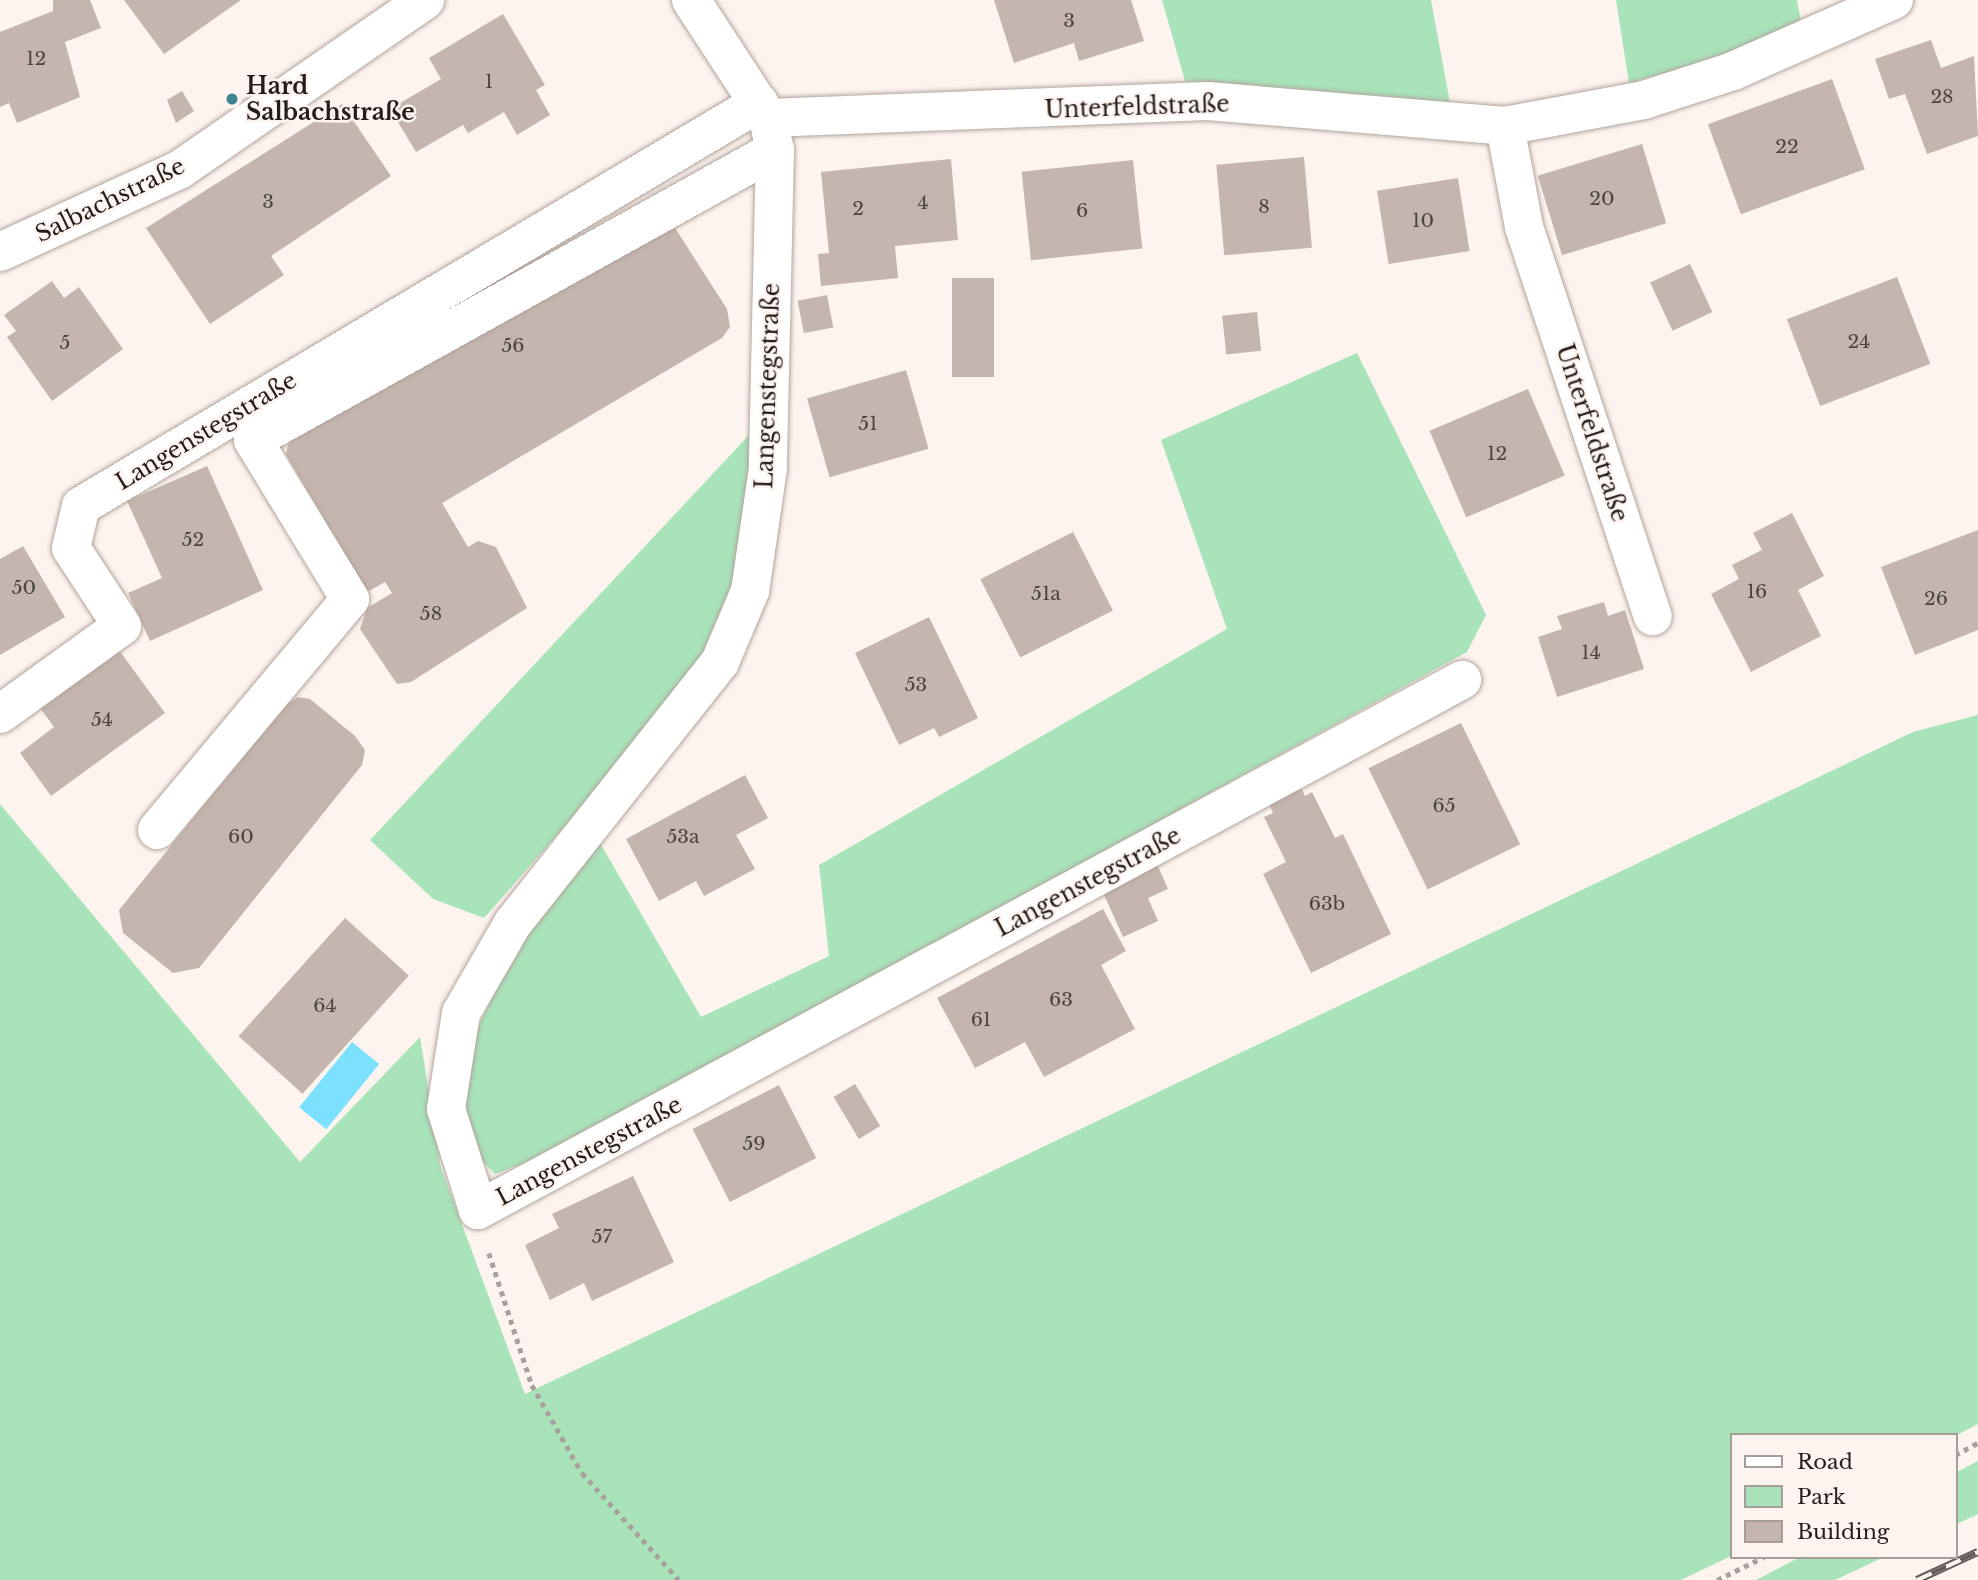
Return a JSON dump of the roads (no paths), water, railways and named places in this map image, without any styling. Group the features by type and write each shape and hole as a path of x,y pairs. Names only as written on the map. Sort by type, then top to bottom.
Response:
{"street":[{"name":"Salbachstraße","path":"0,252 179,170 425,0"},
{"path":"691,0 767,124"},
{"name":"Unterfeldstraße","path":"767,124 1208,101 1505,126 1644,100 1733,71 1894,0"},
{"name":"Langenstegstraße","path":"0,714 122,626 71,548 81,506 767,124"},
{"name":"Langenstegstraße","path":"157,830 349,599 253,440 767,124"},
{"name":"Langenstegstraße","path":"767,124 768,468 750,591 720,662 513,923 461,1013 446,1110 478,1210 1462,680"},
{"name":"Unterfeldstraße","path":"1505,126 1524,227 1653,616"}],"water":[{"path":"352,1042 379,1064 326,1129 299,1107"}],"railway":[{"path":"1917,1580 1978,1552"}],"place":[{"name":"Hard Salbachstraße","path":"232,99"}]}
